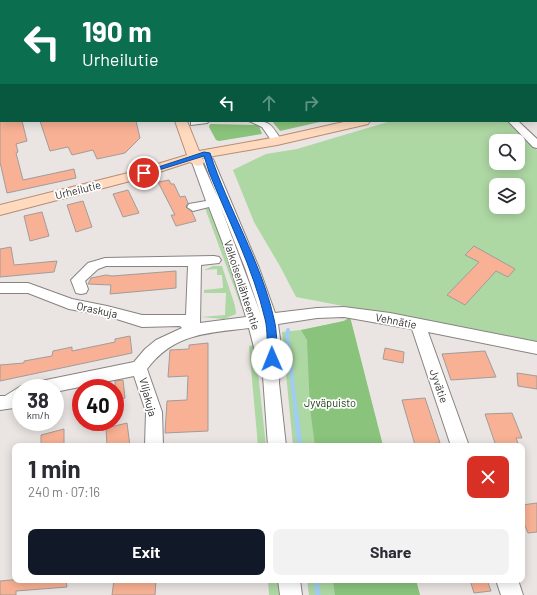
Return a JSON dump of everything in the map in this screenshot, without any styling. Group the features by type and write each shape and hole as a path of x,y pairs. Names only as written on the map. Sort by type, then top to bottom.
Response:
{"main road":[{"name":"Valkoisenlähteentie","path":"182,122 202,157"},
{"name":"Valkoisenlähteentie","path":"197,122 202,157"},
{"name":"Urheilutie","path":"0,210 202,157 256,148 277,141 360,122"}],"street":[{"path":"261,122 267,126 277,141"},
{"path":"514,122 537,145"},
{"name":"Valkoisenlähteentie","path":"202,157 219,202 252,268 270,320 273,346 271,383 277,443"},
{"name":"Valkoisenlähteentie","path":"219,202 231,249 255,322 271,383"},
{"path":"193,207 219,202"},
{"path":"81,289 78,280 80,277 93,266 105,262 214,260"},
{"path":"194,261 195,281 192,330 255,322"},
{"name":"Oraskuja","path":"0,288 28,288 69,304 107,311 142,321 184,320 192,330"},
{"name":"Vehnätie","path":"255,322 317,313 344,312 537,348"},
{"name":"Jyvätie","path":"418,326 459,443"},
{"name":"Viljakuja","path":"154,443 154,412 139,368 156,346 192,330"},
{"path":"64,383 139,368"},
{"path":"0,403 8,403 12,400"},
{"path":"289,583 290,595"},
{"path":"508,583 512,595"}],"green space":[{"path":"273,122 320,122 280,131"},
{"path":"388,122 510,122 522,134 489,134 489,170 525,170 525,138 537,150 537,343 296,297 254,222 233,170 266,154 297,149"},
{"path":"210,124 255,125 259,126 262,134 219,141 216,140 209,127"},
{"path":"209,207 221,235 245,306 241,306 205,208"},
{"path":"213,266 222,266 235,306 236,314 224,319 201,317 225,315 226,293 204,293 204,290 223,288 222,275 217,275 217,269 204,270"},
{"name":"Jyväpuisto","path":"350,317 382,443 293,443 282,332 301,330 344,321"},
{"name":"Jyväpuisto","path":"350,317 382,443 315,443 310,408 307,340 301,330 344,321"},
{"path":"255,345 266,443 258,443 249,346"},
{"path":"268,583 278,583 279,595 269,595"},
{"path":"307,583 417,583 420,595 309,595"},
{"path":"333,583 417,583 420,595 335,595"}],"building":[{"path":"0,122 22,122 27,141 16,144 18,152 16,153 23,180 74,169 76,178 7,193 0,162"},
{"path":"40,122 136,122 140,138 125,153 97,159 93,150 72,155 68,147 50,151"},
{"path":"169,180 171,184 174,184 180,197 185,196 188,203 186,207 192,212 196,221 176,226 171,215 175,215 158,182"},
{"path":"128,190 139,213 123,217 113,194"},
{"path":"83,201 92,227 76,232 67,205"},
{"path":"42,212 49,236 30,241 24,216"},
{"path":"474,246 515,269 508,277 496,271 465,305 447,295 479,262 465,255"},
{"path":"11,247 14,265 57,261 54,272 0,277 0,249"},
{"path":"176,271 176,288 110,294 111,285 88,284 91,278 106,275 112,276"},
{"path":"130,336 132,353 0,381 0,365 24,363 24,361 52,356 53,351 72,347 72,351 115,342 115,339"},
{"path":"208,343 208,431 165,433 167,401 187,400 188,376 168,377 170,350 189,349 189,345"},
{"path":"385,348 404,352 403,363 383,359"},
{"path":"485,351 496,377 451,380 442,354"},
{"path":"517,373 537,376 537,389 518,386"},
{"path":"425,398 440,443 414,443 402,400"},
{"path":"512,413 522,438 516,438 518,443 495,443 485,414"},
{"path":"127,423 130,443 107,443 106,431 124,431 124,424"},
{"path":"56,431 64,431 64,443 41,443 41,435"},
{"path":"537,503 537,532 528,533 525,526 525,505"},
{"path":"12,580 12,583 66,583 67,587 16,591 16,595 0,595 0,581"},
{"path":"114,583 156,583 155,595 112,595"},
{"path":"471,583 488,583 491,591 474,593"}],"waterway":[{"path":"288,330 287,335 296,414"},
{"path":"296,413 300,443"},
{"path":"316,583 318,595"}],"route":[{"path":"144,173 155,170 167,164 206,153 212,172 252,268 266,306 270,320 273,346 272,359"}]}
